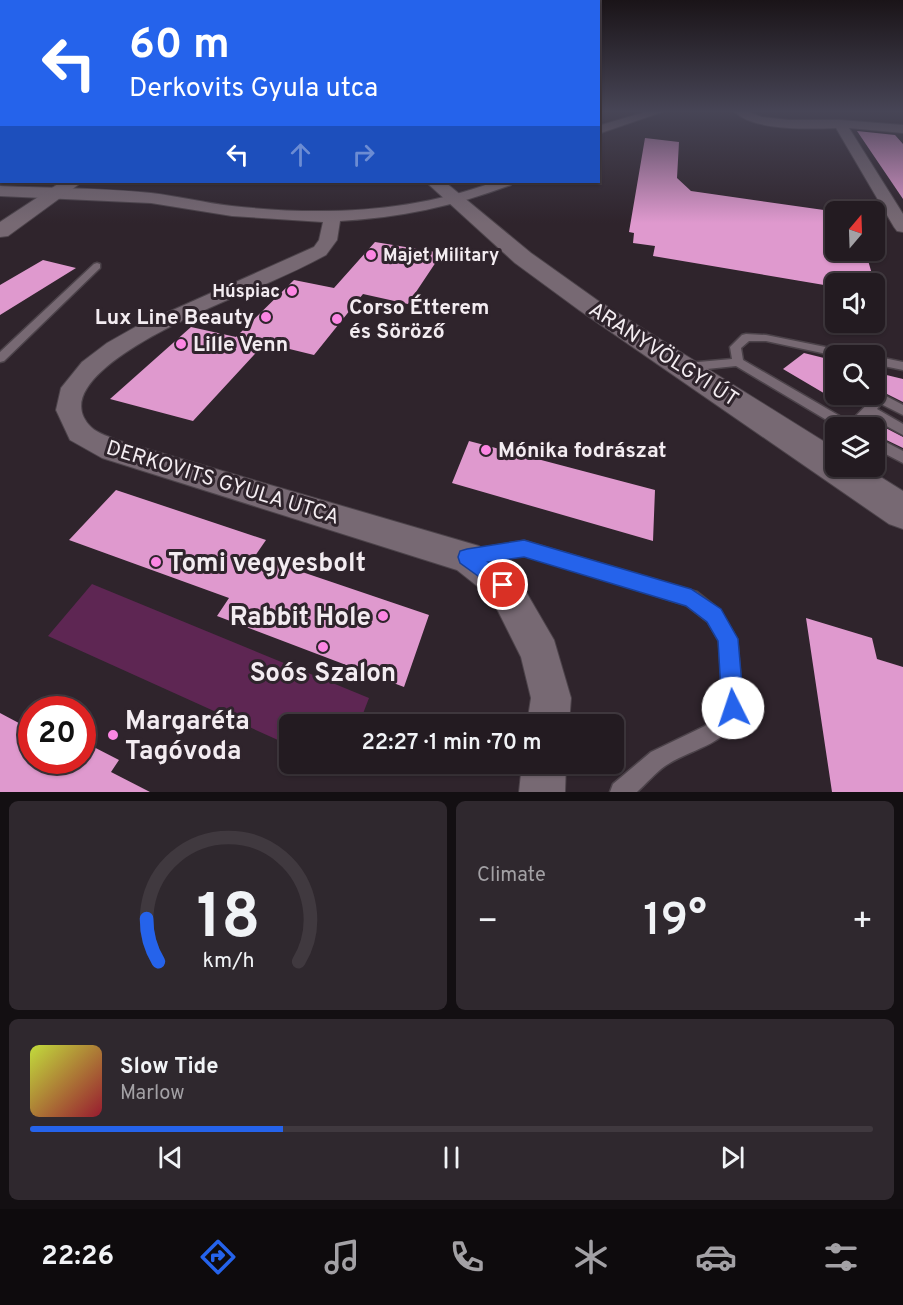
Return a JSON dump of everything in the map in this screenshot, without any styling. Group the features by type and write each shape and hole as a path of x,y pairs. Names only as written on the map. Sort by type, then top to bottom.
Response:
{"street":[{"path":"855,149 903,227"},
{"path":"0,231 71,183"},
{"name":"ARANYVÖLGYI ÚT","path":"436,183 523,258 588,305 903,512"},
{"path":"0,191 150,198 265,215 333,216 402,210 455,199 503,183"},
{"name":"DERKOVITS GYULA UTCA","path":"333,216 328,240 320,251 140,332 98,361 70,394 69,411 73,422 81,434 112,450 467,557 503,585 521,615 540,654 551,698 549,714"},
{"path":"542,792 543,774"}],"lane":[{"path":"885,214 895,215"},
{"path":"0,358 97,266"},
{"path":"738,362 735,347 746,337 766,338 825,350"},
{"path":"685,368 738,362 832,417"},
{"path":"885,362 903,366"},
{"path":"861,417 880,398 903,410"},
{"path":"868,410 903,430"},
{"path":"885,447 903,458"},
{"path":"467,557 524,548 691,598 714,615 728,639 733,708 712,733 658,759 621,792"}],"shaded area":[{"path":"92,584 369,698 363,714 279,714 279,740 48,636"}],"building":[{"path":"643,149 679,149 677,178 691,191 825,210 825,261 868,261 872,273 825,273 825,285 653,256 655,246 633,243 634,233 629,232"},
{"path":"869,149 903,149 903,199"},
{"path":"375,242 442,253 408,304 363,294 314,355 265,343 193,421 110,399 191,327 236,337 294,280 334,288"},
{"path":"43,260 76,268 0,315 0,285"},
{"path":"804,353 825,358 825,394 783,369"},
{"path":"885,375 903,379 903,402 885,393"},
{"path":"885,428 903,437 903,448 885,439"},
{"path":"469,441 655,490 653,541 452,483"},
{"path":"116,490 266,540 255,556 429,615 404,687 217,616 229,598 69,540"},
{"path":"806,618 872,638 877,659 903,667 903,792 832,792"},
{"name":"Margaréta Tagóvoda","path":"0,713 18,723 18,774 96,774 96,748 119,760 111,772 150,792 0,792"}],"place":[{"name":"Majet Military","path":"371,255"},
{"name":"Húspiac","path":"292,291"},
{"name":"Lux Line Beauty","path":"266,317"},
{"name":"Corso Étterem és Söröző","path":"337,319"},
{"name":"Lille Venn","path":"181,344"},
{"name":"Mónika fodrászat","path":"486,450"},
{"name":"Tomi vegyesbolt","path":"156,562"},
{"name":"Rabbit Hole","path":"383,616"},
{"name":"Soós Szalon","path":"323,647"},
{"name":"Margaréta Tagóvoda","path":"113,735"}],"route":[{"path":"503,585 467,557 524,548 691,598 714,615 728,639 733,708"}]}
